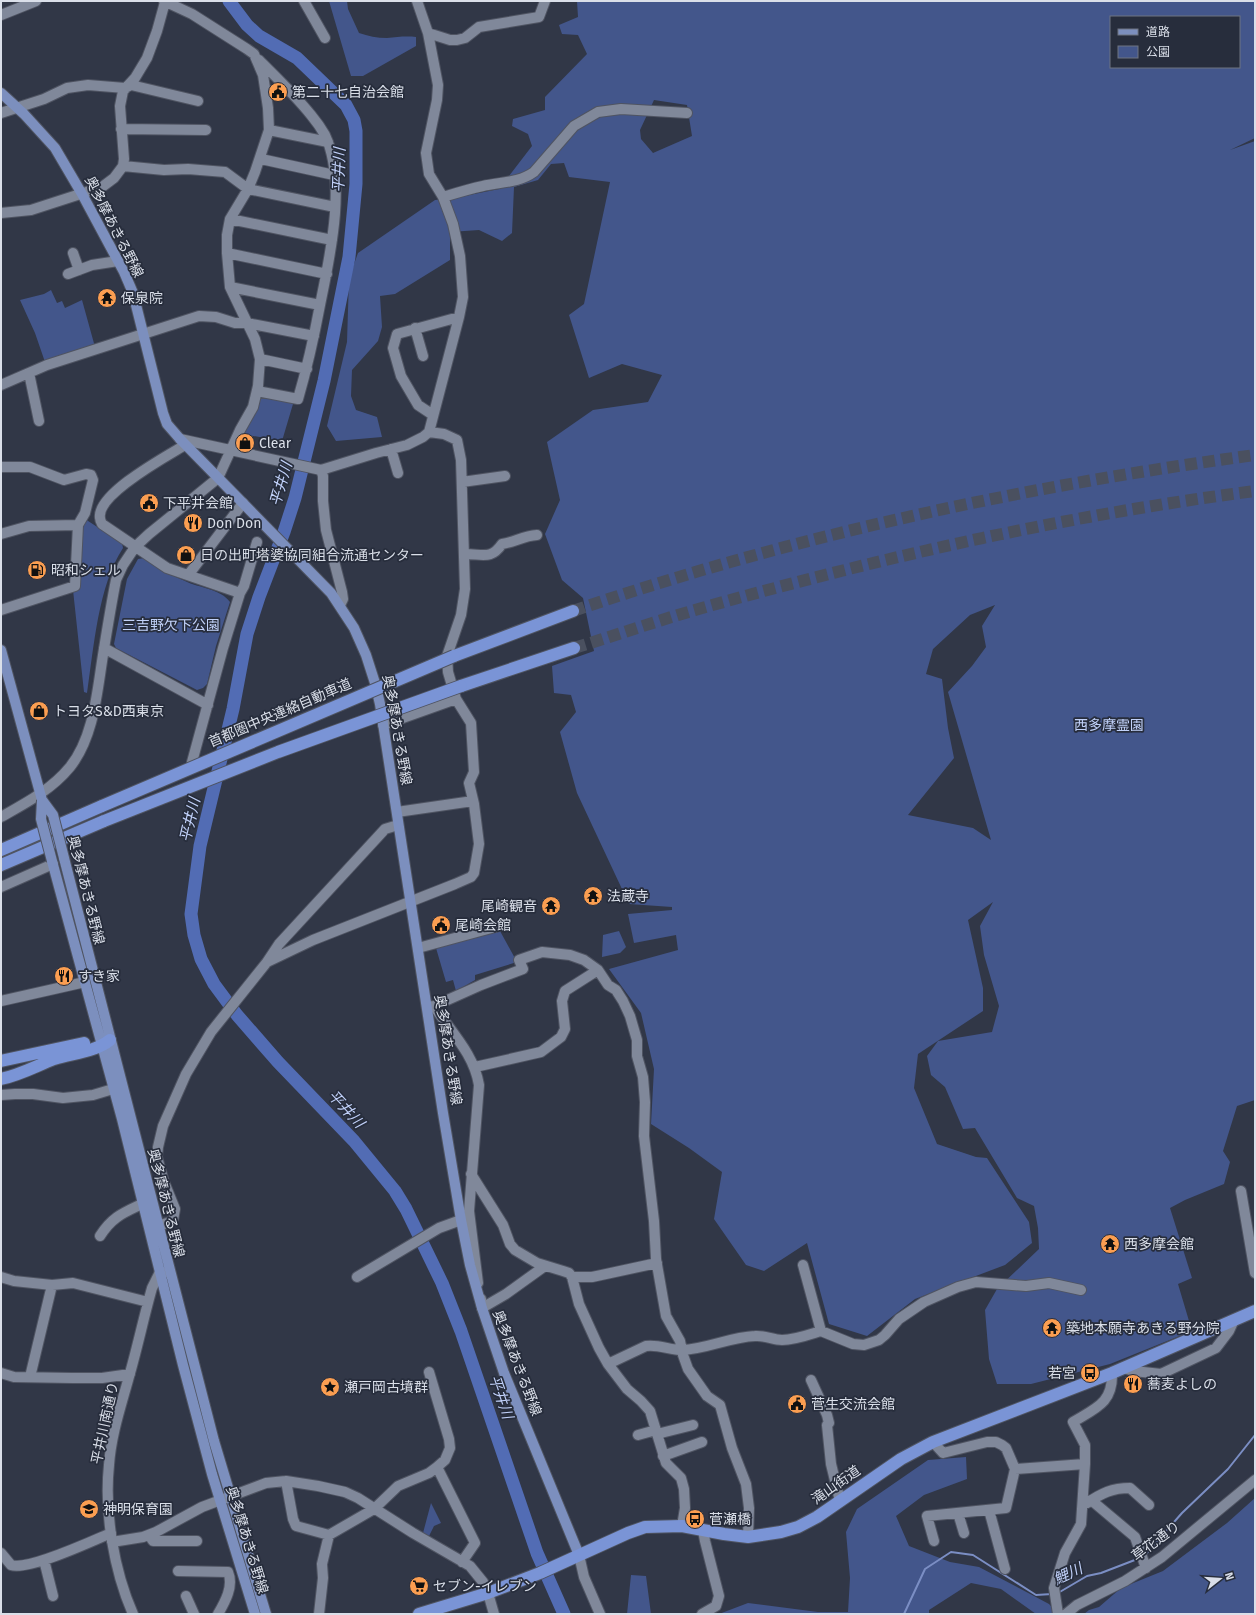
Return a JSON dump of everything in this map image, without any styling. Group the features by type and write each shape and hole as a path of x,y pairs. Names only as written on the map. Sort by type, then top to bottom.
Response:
{"highway":[{"name":"首都圏中央連絡自動車道","path":"1,850 454,656 573,611"},
{"path":"1,865 104,821 278,752 461,686 574,648"},
{"path":"1,1061 104,1042"},
{"path":"1,1079 36,1068 63,1056 104,1042"},
{"path":"1,1055 35,1054"},
{"path":"1,1066 35,1054"},
{"path":"1,1072 20,1065 35,1054"},
{"path":"1,1085 18,1080 36,1068"},
{"name":"滝山街道","path":"419,1614 488,1593 540,1573 628,1533 646,1527 682,1526 748,1537 781,1532 798,1527 817,1517 901,1459 933,1442 1112,1373 1255,1311"}],"main road":[{"name":"奥多摩あきる野線","path":"1,93 18,108 55,148 118,261 133,293 164,418 170,428 331,593 354,628 366,655 375,683 383,726 418,948 430,1007 461,1220 470,1265 482,1308 504,1373 575,1557"},
{"name":"奥多摩あきる野線","path":"1,650 42,797 53,815 64,858 113,1089 159,1274 225,1498 255,1614"},
{"name":"奥多摩あきる野線","path":"42,797 41,818 52,863 85,982 158,1226 214,1441 225,1498 266,1614"}],"street":[{"path":"1,15 36,1"},
{"path":"304,1 325,38"},
{"path":"240,593 189,574 167,568 102,524 100,518 101,510 123,484 182,442 320,470 407,445 423,438 429,432 463,301 460,256 453,224 443,197 429,174 426,153 437,100 438,86 428,34 417,1"},
{"path":"428,34 450,40 465,38 479,28 539,17 545,1"},
{"path":"1,213 31,210 102,187 114,178 123,166 124,159 120,106 125,88 135,78 147,58 169,2 192,14 254,54 296,97 320,128 328,142 334,175 335,207 332,240 326,274 307,369 298,399 257,391"},
{"path":"1,817 42,797 70,766 85,740 96,699 116,580 123,565 135,547 148,534 218,478 240,430 253,407 257,391 260,359 255,339 230,287 227,235 230,219 248,190 260,160 269,130 268,108 263,75 254,54"},
{"path":"1,113 44,99 66,88 88,85 125,88 131,85 198,101"},
{"path":"443,197 482,186 518,180 528,176 534,172 574,126 598,112 621,109 687,113"},
{"path":"121,129 206,130"},
{"path":"269,130 328,142"},
{"path":"260,160 334,175"},
{"path":"123,166 164,170 188,169 225,172 248,190 335,207"},
{"path":"230,219 332,240"},
{"path":"73,253 79,270"},
{"path":"227,253 326,274"},
{"path":"68,274 92,265 118,261"},
{"path":"230,287 320,305"},
{"path":"1,385 47,365 199,316 216,317 240,324 247,323 314,336"},
{"path":"433,414 418,405 400,376 393,348 397,334 459,317"},
{"path":"415,328 423,356"},
{"path":"260,359 307,369"},
{"path":"29,373 39,422"},
{"path":"267,962 313,940 456,884 474,873 479,844 469,783 474,772 471,723 456,699 448,672 447,656 461,615 466,580 461,460 457,440 444,434 429,432"},
{"path":"391,449 398,473"},
{"path":"1,467 30,468 64,480 86,474 91,475 93,480 85,513 78,525 75,586 1,610"},
{"path":"320,470 323,476 323,501 326,530 342,592 343,599 340,605"},
{"path":"462,482 506,476"},
{"path":"189,574 243,504"},
{"path":"1,534 29,526 78,525"},
{"path":"465,554 490,555 496,553 502,544 514,542 525,536 536,534"},
{"path":"192,762 223,648 257,542"},
{"path":"104,648 208,704"},
{"path":"383,726 456,699"},
{"path":"397,812 473,801"},
{"path":"158,1226 173,1220 175,1209 164,1182 157,1157 163,1126 186,1074 211,1032 222,1016 267,962 279,944 385,828 398,825"},
{"path":"1,887 52,863"},
{"path":"418,948 499,926"},
{"path":"545,1266 506,1294 482,1308 469,1212 479,1085 475,1066 464,1047 430,1007 523,969 519,960 542,952 570,955 584,960 598,970 608,985 616,990 630,1016 636,1040 637,1056 643,1077 645,1102 644,1136 654,1221 657,1263 666,1316 680,1341 688,1369 707,1396 720,1405 732,1448 746,1484 749,1508 748,1537"},
{"path":"475,1066 541,1052 561,1036 565,1029 562,1001 564,991 598,970"},
{"path":"1,1001 85,982"},
{"path":"1,1095 33,1094 63,1098 93,1095 113,1089"},
{"path":"471,1174 503,1225 510,1244 515,1250 545,1266 569,1273 572,1277 579,1304 591,1332 608,1364 627,1389 650,1411 666,1463 677,1474 683,1483 685,1508 682,1526"},
{"path":"1241,1191 1255,1273"},
{"path":"100,1236 107,1226 118,1216 142,1204"},
{"path":"357,1277 436,1230 461,1220"},
{"path":"572,1277 592,1277 657,1263"},
{"path":"803,1265 821,1331"},
{"path":"159,1274 169,1271"},
{"name":"平井川南通り","path":"133,1614 122,1586 112,1538 109,1510 108,1467 113,1438 148,1302 152,1288 159,1274"},
{"path":"1,1277 14,1281 52,1285 73,1283 148,1302"},
{"path":"608,1364 646,1346 652,1345 668,1349 683,1350 703,1348 756,1335 781,1340 794,1339 821,1331 853,1344 864,1345 879,1340 899,1319 924,1302 958,1287 976,1282 1026,1286 1049,1283 1081,1290"},
{"path":"30,1377 52,1285"},
{"path":"1123,1368 1134,1371 1161,1374 1216,1348 1234,1320"},
{"path":"286,1481 293,1519 296,1526 329,1535 374,1509 398,1486 429,1473 438,1467 445,1460 450,1448 446,1426 429,1372"},
{"path":"1,1373 14,1377 102,1378 130,1374"},
{"path":"1058,1614 1054,1588 1065,1553 1081,1524 1085,1464 1083,1440 1073,1422 1101,1405 1108,1398 1112,1383 1112,1373"},
{"path":"811,1380 828,1419 831,1464 840,1501"},
{"path":"638,1435 693,1425"},
{"path":"663,1456 702,1442"},
{"path":"933,1442 943,1453 986,1442 996,1442 1006,1448 1015,1469 1006,1508 927,1516 934,1541"},
{"path":"1015,1469 1085,1464"},
{"path":"438,1467 475,1543 462,1562"},
{"name":"草花通り","path":"1066,1614 1077,1605 1125,1581 1146,1565 1162,1557 1255,1480"},
{"path":"1,1553 11,1565 16,1567 44,1560 112,1538 149,1535 202,1507 266,1483 286,1481 345,1492 358,1498 462,1562 476,1572 488,1593 494,1614"},
{"path":"1082,1505 1102,1493 1117,1488 1130,1488 1149,1505"},
{"path":"1092,1500 1135,1537 1146,1565"},
{"path":"989,1510 1005,1568"},
{"path":"958,1513 964,1533"},
{"path":"702,1614 716,1606 718,1596 703,1530"},
{"path":"149,1535 153,1541 197,1541"},
{"path":"319,1614 323,1578 322,1564 329,1535"},
{"path":"575,1557 600,1614"},
{"path":"44,1560 53,1596"},
{"path":"178,1570 228,1572 230,1576 229,1588 226,1600 218,1614"},
{"path":"186,1596 194,1614"}],"green space":[{"path":"329,1 347,1 348,9 359,33 383,38 416,37 416,46 363,76 351,76"},
{"name":"西多摩霊園","path":"577,1 1255,1 1255,138 1230,150 1255,141 1255,1100 1237,1106 1223,1151 1230,1162 1224,1184 1185,1200 1170,1208 1192,1278 1178,1284 1192,1331 1110,1364 1031,1384 997,1384 989,1359 985,1310 997,1289 1039,1249 1038,1228 1034,1206 1017,1198 975,1128 963,1129 945,1087 931,1075 927,1056 938,1041 992,1032 999,1006 984,955 980,926 993,902 968,920 983,988 983,1011 918,1054 914,1088 937,1144 976,1157 987,1158 1029,1222 1032,1243 1005,1265 915,1299 867,1336 829,1324 807,1243 764,1271 746,1265 714,1219 722,1172 689,1148 651,1124 654,1069 641,1013 609,969 678,950 676,935 634,943 628,914 672,910 672,907 629,904 577,793 560,732 576,712 571,695 554,693 552,666 594,651 583,598 562,580 545,534 560,500 547,442 593,410 648,402 662,375 622,364 589,378 569,315 584,304 610,182 569,177 564,163 551,164 538,180 514,187 512,233 502,241 479,230 450,232 450,260 395,294 380,296 382,327 378,341 352,370 351,396 356,410 377,417 382,437 336,441 327,426 347,342 349,278 358,253 435,200 454,198 499,189 532,146 528,134 512,126 513,119 545,110 545,97 587,54 578,35 562,34 559,25 578,17","holes":["654,100 687,105 692,136 653,153 641,139 640,130","995,605 982,626 986,647 972,666 948,692 991,840 973,828 908,815 954,758 948,728 942,679 926,674 933,649 970,615"]},
{"path":"51,290 57,303 62,301 65,308 82,300 95,347 45,362 35,333 20,300 44,294"},
{"path":"260,397 291,401 293,404 282,441 242,434"},
{"name":"三吉野欠下公園","path":"85,519 122,543 123,548 115,563 102,598 87,693 84,692 73,590 80,539"},
{"name":"三吉野欠下公園","path":"144,558 174,576 221,594 230,602 216,646 207,684 203,688 197,690 116,648 114,644 127,579 138,559"},
{"path":"500,931 517,962 475,975 475,980 456,991 453,980 446,982 436,948"},
{"path":"619,931 626,947 620,953 602,957 603,935"},
{"path":"966,1457 967,1479 924,1495 896,1516 909,1546 950,1562 979,1567 1049,1604 1058,1614 1036,1614 1001,1589 971,1583 929,1610 929,1614 719,1614 748,1603 818,1612 848,1612 850,1578 846,1532 857,1509 928,1460"},
{"path":"1255,1498 1255,1614 1084,1614 1089,1610 1099,1607 1121,1588 1163,1571 1227,1523"},
{"path":"431,1503 441,1523 434,1526 429,1536 423,1533"},
{"path":"631,1575 646,1576 651,1614 627,1614"}],"waterway":[{"name":"平井川","path":"229,1 247,25 259,36 297,58 346,105 354,120 356,131 356,184 349,257 324,381 295,498 247,634 233,709 200,846 191,914 194,935 201,959 214,984 237,1015 278,1062 354,1141 395,1191 406,1209 442,1283 461,1331 537,1553 564,1614"},
{"name":"鯉川","path":"1145,1555 1182,1513 1228,1469 1255,1435"},
{"name":"鯉川","path":"904,1614 925,1569 951,1552 973,1555 1036,1595 1052,1594"},
{"name":"鯉川","path":"1058,1593 1087,1576 1101,1573 1140,1558"}],"tunnel":[{"path":"573,611 740,559 910,516 1082,482 1255,455"},
{"path":"574,648 670,617 770,589 976,539 1115,512 1255,491"}],"place":[{"name":"第二十七自治会館","path":"278,92"},
{"name":"保泉院","path":"107,298"},
{"name":"Clear","path":"245,443"},
{"name":"下平井会館","path":"149,503"},
{"name":"Don Don","path":"193,523"},
{"name":"日の出町塔婆協同組合流通センター","path":"186,555"},
{"name":"昭和シェル","path":"37,570"},
{"name":"トヨタS&D西東京","path":"39,711"},
{"name":"法蔵寺","path":"593,896"},
{"name":"尾崎観音","path":"551,906"},
{"name":"尾崎会館","path":"441,925"},
{"name":"すき家","path":"64,976"},
{"name":"西多摩会館","path":"1110,1244"},
{"name":"築地本願寺あきる野分院","path":"1052,1328"},
{"name":"若宮","path":"1090,1373"},
{"name":"蕎麦よしの","path":"1133,1384"},
{"name":"瀬戸岡古墳群","path":"330,1387"},
{"name":"菅生交流会館","path":"797,1404"},
{"name":"神明保育園","path":"89,1509"},
{"name":"菅瀬橋","path":"695,1519"},
{"name":"セブン-イレブン","path":"419,1586"}]}
